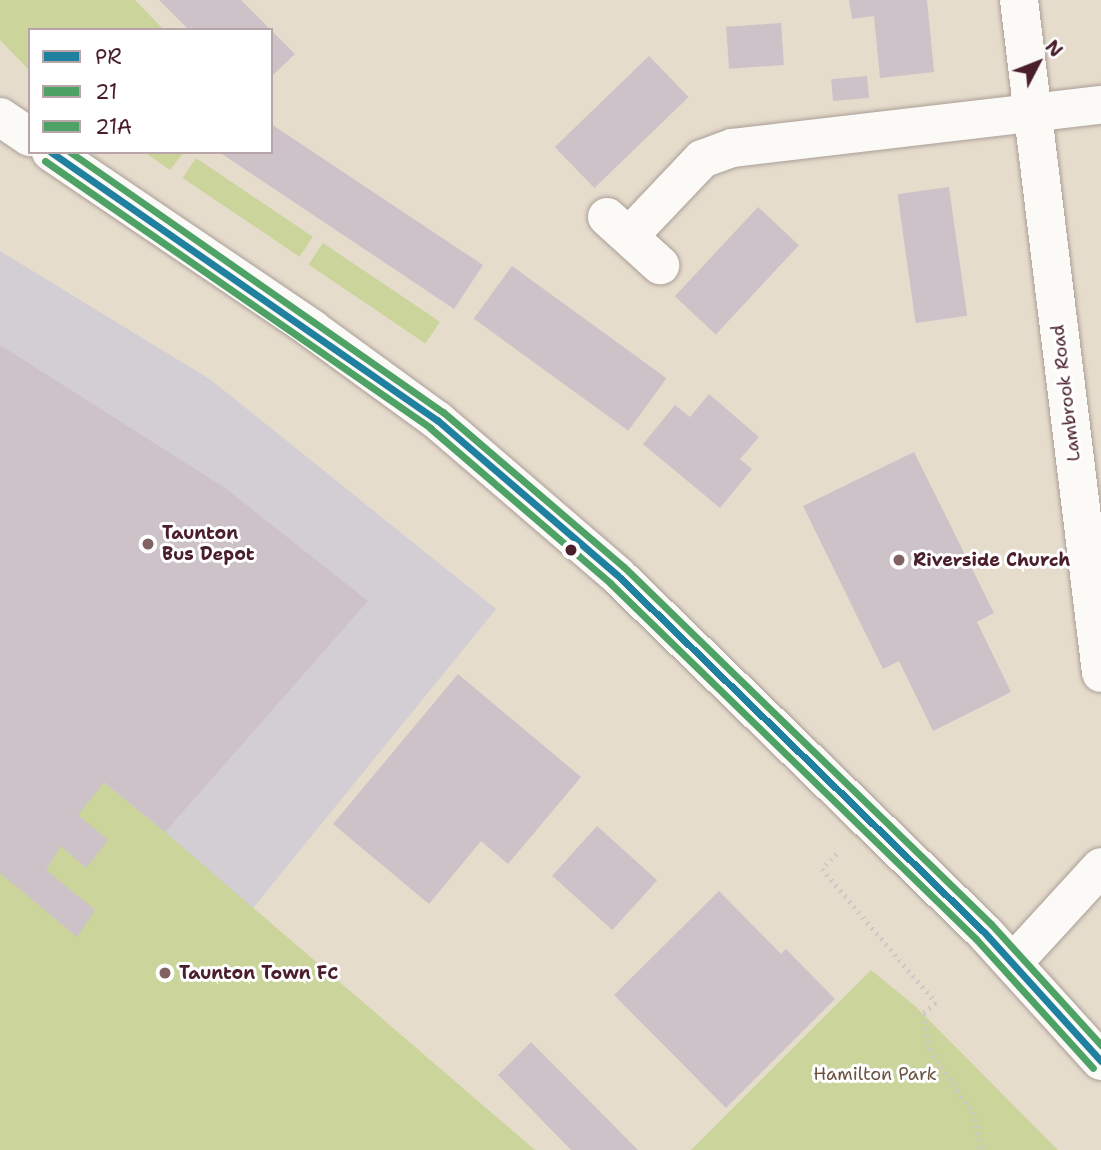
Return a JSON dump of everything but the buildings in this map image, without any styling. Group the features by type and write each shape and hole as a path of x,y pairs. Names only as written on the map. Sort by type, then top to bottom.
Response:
{"street":[{"name":"Lambrook Road","path":"1019,0 1101,673"},
{"path":"660,265 618,226 702,159 733,148 1101,105"},
{"path":"0,117 28,136"},
{"path":"54,154 312,329 437,420 617,575 1013,963 1101,1061"},
{"path":"1013,963 1101,867"}],"path":[{"path":"871,821 821,869 936,1003 923,1014 930,1049 973,1112 983,1150"}],"shaded area":[{"name":"Taunton Bus Depot","path":"0,251 211,380 496,609 253,908 0,699"}],"green space":[{"path":"0,0 135,0 162,28 28,28 28,69 0,40"},
{"path":"147,154 182,154 170,170"},
{"path":"196,158 313,237 299,257 183,178"},
{"path":"323,243 440,322 425,343 308,265"},
{"name":"Taunton Town FC","path":"0,699 165,832 535,1150 0,1150"},
{"name":"Hamilton Park","path":"871,970 915,1006 1058,1150 691,1150"}],"transit line":[{"name":"PR","path":"54,154 437,420 617,575 984,932 1101,1061"},
{"name":"21A","path":"73,154 443,412 624,567 991,924 1101,1045"},
{"name":"21","path":"45,161 430,428 610,583 976,939 1093,1068"}],"place":[{"name":"Taunton Bus Depot","path":"148,544"},
{"name":"Riverside Church","path":"899,560"},
{"name":"Taunton Town FC","path":"165,973"}]}
